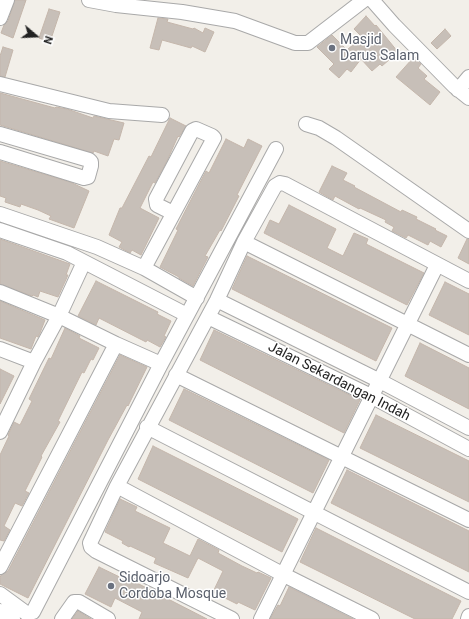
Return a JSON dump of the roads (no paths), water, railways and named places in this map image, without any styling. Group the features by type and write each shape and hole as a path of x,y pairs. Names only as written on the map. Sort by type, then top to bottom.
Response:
{"street":[{"path":"0,18 7,0"},
{"path":"89,0 116,4 152,4 182,12 236,21 295,43 308,43 364,0"},
{"path":"372,0 394,25 464,94 469,77"},
{"path":"0,84 109,111 162,115"},
{"path":"306,124 319,128 336,138 469,231"},
{"path":"144,268 214,138 196,129 192,130 156,198 157,205 173,213"},
{"path":"0,134 89,160 92,166 88,177 84,178 0,152"},
{"path":"0,594 26,613 33,612 161,364 276,149"},
{"path":"232,619 96,551 90,543 147,427 217,300 244,242 271,191 280,183 285,184 469,281"},
{"path":"0,214 97,248 144,268 197,298"},
{"path":"0,230 67,253 187,315"},
{"path":"244,242 469,355"},
{"path":"0,432 34,362 59,316 84,262"},
{"path":"261,619 437,265"},
{"path":"0,292 59,316 161,364"},
{"name":"Jalan Sekardangan Indah","path":"217,300 380,381 469,428"},
{"name":"Jalan Sekardangan Indah","path":"208,317 371,396 469,449"},
{"path":"0,567 116,344"},
{"path":"0,349 34,362"},
{"path":"176,375 341,458 469,520"},
{"path":"147,427 469,592"},
{"path":"117,486 284,575 372,619"},
{"path":"62,619 74,602 79,602 108,619"},
{"path":"0,611 13,619"}],"place":[{"name":"Masjid Darus Salam","path":"332,48"},
{"name":"Sidoarjo Cordoba Mosque","path":"111,586"}]}
